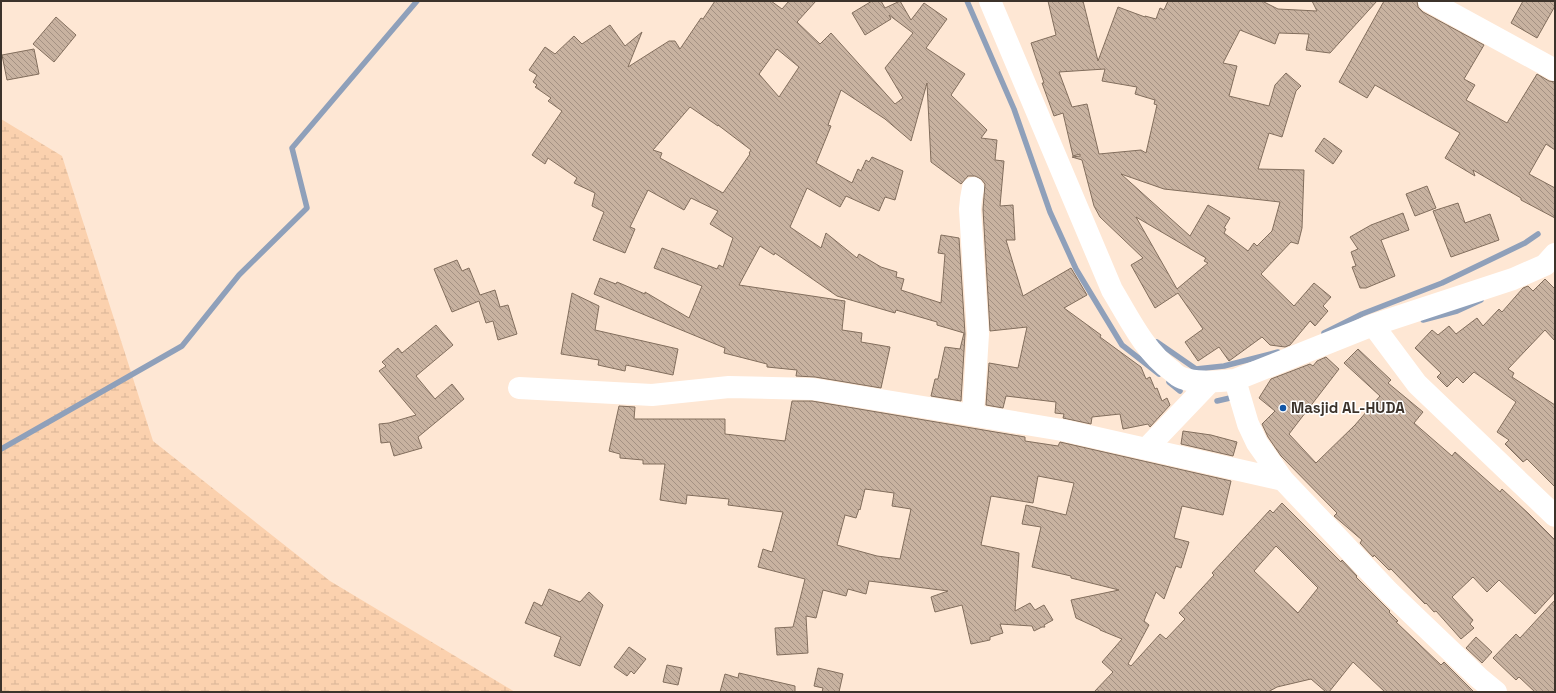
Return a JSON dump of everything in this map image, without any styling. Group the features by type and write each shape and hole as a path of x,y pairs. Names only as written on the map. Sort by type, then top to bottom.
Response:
{"street":[{"path":"990,1 1116,296 1135,329 1156,356 1167,368 1182,378 1210,382 1234,380 1373,325 1552,265"},
{"path":"1429,1 1555,70"},
{"path":"973,188 970,209 978,334 973,415"},
{"path":"1373,325 1417,384 1555,516"},
{"path":"1234,380 1248,424 1257,443 1283,480 1390,592 1479,678 1496,692"},
{"path":"1146,449 1210,382"},
{"path":"519,388 652,395 729,387 813,390 1062,430 1283,480"}],"green space":[{"path":"1,119 62,156 153,441 330,581 515,692 1,692"}],"building":[{"path":"715,1 771,1 782,9 789,1 816,1 797,22 820,44 831,33 895,104 903,98 885,68 913,33 889,15 891,19 865,35 852,13 872,1 881,1 885,8 900,1 911,20 924,3 947,19 926,48 965,74 951,95 987,130 981,138 997,140 995,160 1004,161 1000,206 1013,205 1015,240 1006,240 1023,296 1071,268 1087,295 1064,308 1141,367 1146,379 1150,377 1155,389 1157,388 1162,401 1167,398 1170,405 1150,427 1148,424 1123,429 1120,414 1092,417 1091,424 1063,418 1064,414 1055,413 1056,402 1006,396 1003,408 986,405 989,363 1018,368 1027,327 990,331 983,209 985,184 981,179 975,176 968,176 961,184 931,162 927,83 911,141 885,119 841,90 828,125 831,126 816,163 852,183 858,169 861,171 866,160 869,162 872,157 903,171 895,200 885,197 879,211 846,196 840,207 807,188 790,227 821,248 826,233 857,258 859,254 881,267 897,272 896,277 904,279 901,290 941,303 945,254 938,253 941,235 959,238 965,334 961,401 931,396 935,379 938,379 945,347 960,349 964,333 937,325 937,322 896,310 895,313 837,296 775,253 774,255 760,246 739,285 845,301 842,330 862,333 861,342 890,347 881,388 815,377 796,376 797,370 767,367 767,364 724,353 725,348 594,294 600,278 616,284 617,282 645,294 645,292 689,318 702,286 654,268 662,248 717,269 719,265 723,267 733,238 710,224 718,211 691,198 684,210 648,190 630,227 635,229 625,253 593,240 604,212 592,206 595,193 574,183 577,178 548,158 545,164 532,155 562,111 548,101 551,98 535,87 537,85 533,82 537,75 529,70 545,47 555,54 574,36 582,44 610,25 625,46 642,32 628,67 669,41 675,41 680,49 701,18 703,19","holes":["777,49 799,67 779,97 759,74","690,107 718,125 751,150 749,153 750,154 723,193 660,158 662,153 653,150"]},
{"path":"1048,1 1083,1 1098,61 1118,7 1145,17 1156,19 1160,8 1164,10 1168,1 1262,1 1278,9 1317,11 1312,1 1377,1 1330,53 1306,50 1309,34 1279,33 1275,44 1240,30 1223,63 1237,66 1229,96 1269,106 1275,85 1286,73 1301,86 1296,91 1282,137 1269,133 1258,169 1304,170 1302,228 1298,244 1291,242 1261,274 1294,306 1314,283 1331,297 1323,306 1328,311 1315,326 1310,321 1290,345 1285,347 1270,345 1262,337 1229,361 1219,347 1198,361 1185,342 1203,329 1178,293 1155,308 1131,265 1143,258 1100,217 1094,206 1082,160 1072,157 1080,156 1080,154 1073,156 1063,113 1054,116 1042,83 1044,83 1031,43 1056,35","holes":["1105,69 1102,81 1137,87 1135,94 1155,100 1154,104 1157,105 1146,153 1141,150 1099,154 1087,104 1072,107 1059,72","1121,174 1164,189 1280,202 1272,231 1257,246 1254,243 1248,251 1224,233 1226,229 1224,228 1230,218 1208,205 1190,236","1136,217 1206,258 1204,261 1208,263 1177,289"]},
{"path":"1384,1 1417,1 1418,7 1423,12 1484,45 1464,79 1475,85 1466,100 1507,123 1537,74 1549,81 1555,82 1555,150 1546,144 1529,174 1555,188 1555,218 1521,200 1521,198 1473,170 1475,176 1445,158 1460,133 1375,85 1367,98 1339,82"},
{"path":"1523,1 1555,1 1555,6 1537,38 1511,23"},
{"path":"56,17 76,35 54,62 33,44"},
{"path":"34,49 39,74 7,80 2,55"},
{"path":"1324,138 1342,151 1333,164 1315,151"},
{"path":"1427,186 1436,208 1415,216 1406,194"},
{"path":"1458,203 1465,223 1490,214 1499,240 1451,257 1433,211"},
{"path":"1403,213 1409,230 1381,240 1395,276 1366,288 1360,288 1352,267 1356,266 1351,252 1358,249 1350,237 1371,225"},
{"path":"457,260 462,271 469,268 480,295 495,290 500,307 508,305 517,334 498,340 493,321 486,323 479,301 452,312 434,269"},
{"path":"1545,279 1555,289 1555,341 1545,330 1508,369 1514,373 1512,377 1555,405 1555,487 1527,459 1523,462 1505,444 1509,440 1497,432 1516,402 1474,372 1463,383 1457,377 1447,387 1437,377 1441,373 1415,348 1432,330 1438,335 1449,326 1456,334 1477,318 1483,326 1499,309 1502,312 1523,288 1528,286 1533,291"},
{"path":"572,293 599,306 595,330 678,349 673,375 626,365 625,371 598,365 599,360 561,354"},
{"path":"436,325 453,345 416,376 435,399 452,384 464,399 418,437 422,448 394,456 390,442 381,443 379,424 389,423 416,415 379,371 386,366 382,362 398,348 402,353"},
{"path":"1358,349 1391,380 1388,383 1423,412 1414,423 1452,456 1455,452 1500,492 1502,489 1555,540 1555,592 1535,614 1499,580 1487,592 1473,577 1452,597 1473,620 1470,624 1474,628 1461,639 1436,611 1434,612 1426,603 1425,604 1391,569 1389,570 1374,555 1373,557 1360,543 1362,540 1334,516 1337,513 1281,456 1268,437 1262,424 1275,411 1259,398 1271,379 1310,364 1313,366 1317,361 1326,357 1339,369 1289,434 1316,463 1355,425 1380,396 1344,363"},
{"path":"792,401 812,401 1025,437 1025,441 1058,446 1060,442 1231,481 1223,515 1182,506 1174,538 1189,542 1181,568 1176,566 1164,599 1156,592 1144,621 1149,625 1128,664 1131,666 1160,634 1166,639 1185,619 1179,613 1214,575 1212,573 1270,510 1273,513 1282,503 1341,562 1342,560 1357,576 1356,577 1390,611 1389,612 1398,621 1396,622 1441,665 1444,662 1474,692 1385,692 1353,662 1329,692 1326,692 1311,679 1277,687 1268,692 1094,692 1113,672 1102,662 1122,639 1076,618 1071,600 1119,590 1071,578 1071,576 1032,567 1041,527 1022,524 1026,505 1066,515 1074,483 1038,476 1033,503 991,496 981,545 1019,553 1015,611 1030,603 1035,610 1044,605 1053,620 1044,625 1045,627 1034,631 1032,626 1000,624 1003,633 990,637 990,640 971,644 962,605 935,612 931,597 948,591 869,581 866,594 848,589 846,596 823,590 816,618 806,616 808,653 777,655 775,628 793,627 805,579 758,567 763,549 772,552 783,512 728,505 729,499 687,495 686,504 660,500 665,464 643,464 643,460 620,458 620,454 609,451 619,406 635,407 634,419 725,419 725,434 785,441","holes":["865,489 894,493 892,506 911,509 900,559 877,556 837,545 845,515 856,518 859,509 860,510","1276,546 1318,588 1298,613 1254,571"]},
{"path":"1183,431 1211,435 1237,442 1233,456 1181,444"},
{"path":"549,589 580,602 589,592 603,605 580,666 554,656 561,637 525,623 534,602 542,606"},
{"path":"1555,600 1555,692 1535,692 1519,677 1516,680 1493,658 1516,634 1520,638"},
{"path":"1476,637 1492,652 1482,663 1466,648"},
{"path":"629,647 646,659 634,674 631,671 627,676 614,667"},
{"path":"667,665 682,668 678,685 663,682"},
{"path":"818,668 843,674 839,692 822,692 823,688 814,686"},
{"path":"739,673 795,686 795,692 720,692 725,674 738,678"}],"waterway":[{"path":"1,449 182,346 239,275 307,208 292,148 417,1"},
{"path":"967,1 1014,109 1050,212 1076,269 1122,345 1159,374"},
{"path":"1324,333 1362,314 1442,283 1525,243 1538,234"},
{"path":"1423,320 1457,311 1481,300"},
{"path":"1157,342 1196,369 1224,366 1278,352"},
{"path":"1169,382 1180,391"},
{"path":"1217,401 1230,398 1233,394"}],"place":[{"name":"Masjid AL-HUDA","path":"1283,408"}]}
